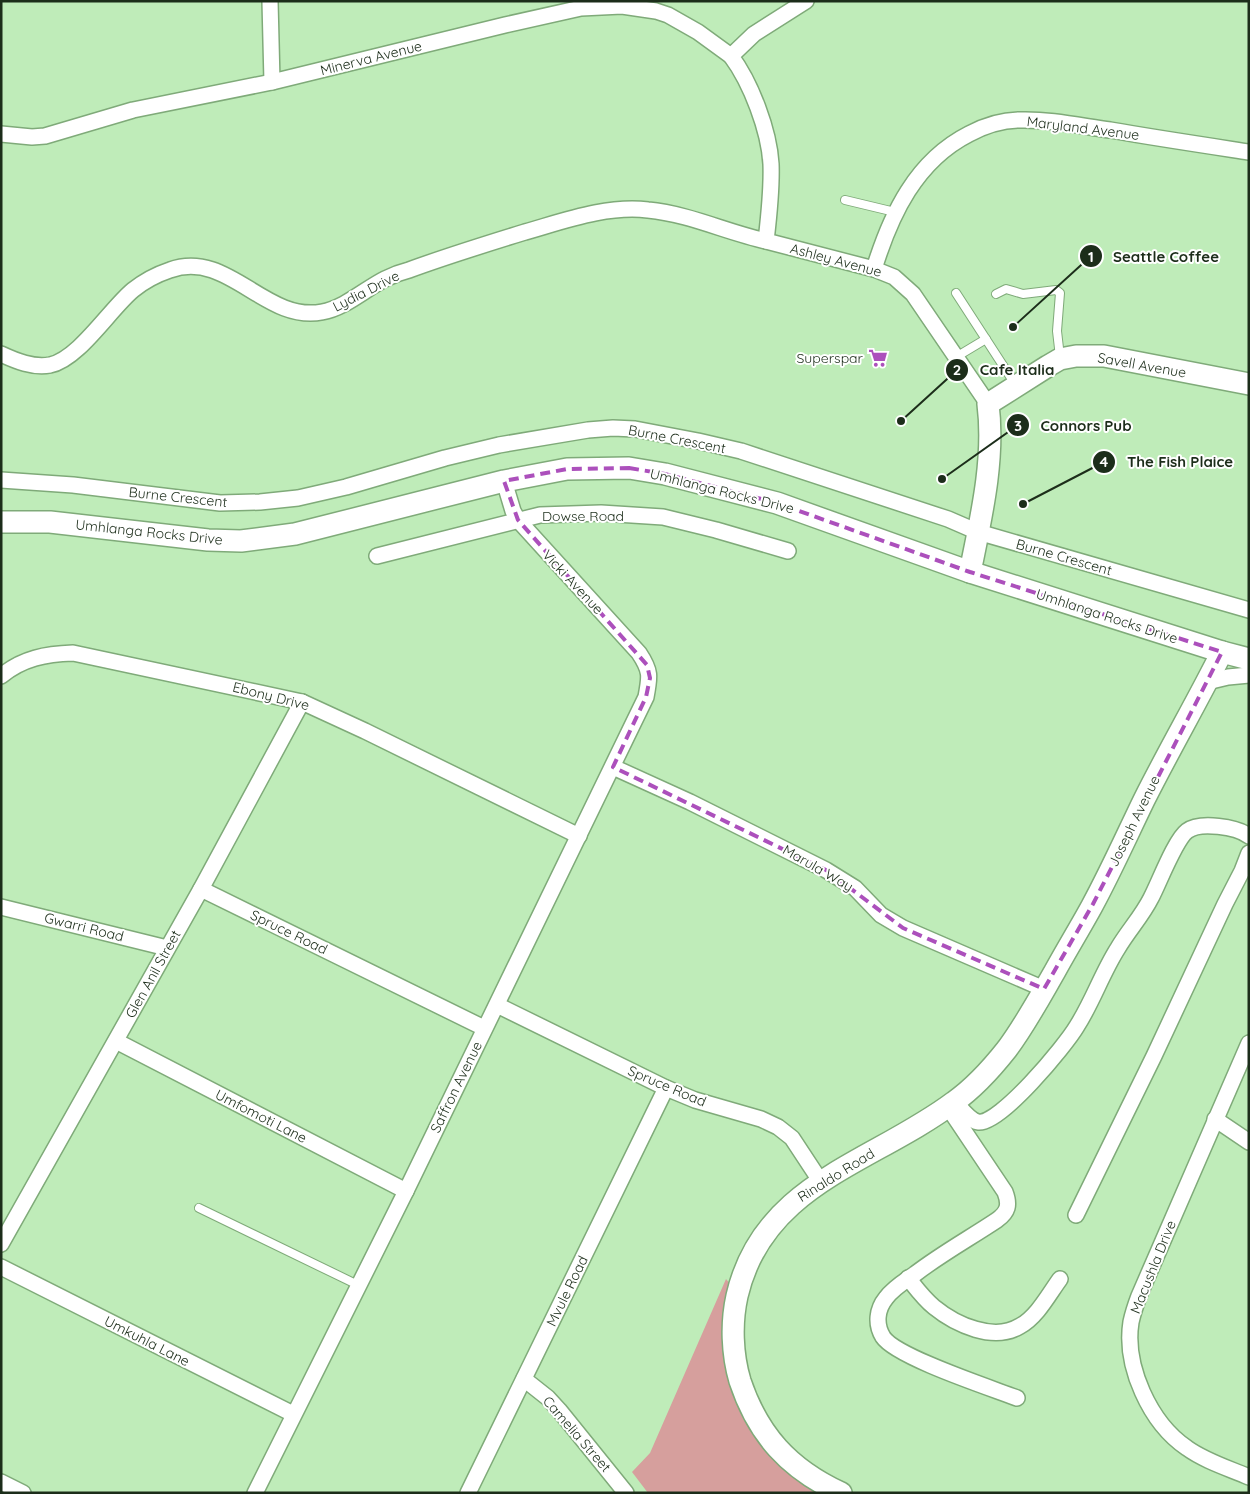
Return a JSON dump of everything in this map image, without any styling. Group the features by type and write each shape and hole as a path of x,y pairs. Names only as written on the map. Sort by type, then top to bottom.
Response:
{"street":[{"path":"270,1 272,82"},
{"path":"766,241 771,182 771,162 768,144 763,123 754,101 739,67 731,56 754,34 806,1"},
{"name":"Minerva Avenue","path":"1,134 32,137 45,136 140,109 272,82 551,14 607,5 633,6 668,15 698,32 731,56"},
{"name":"Maryland Avenue","path":"874,269 896,212 920,173 945,148 975,131 1003,122 1019,120 1061,123 1249,152"},
{"name":"Lydia Drive","path":"1,354 30,365 51,365 64,358 83,343 134,289 171,269 190,266 211,269 231,277 274,304 289,310 308,313 324,312 341,305 387,277 427,263 564,221 609,211 631,209 663,212 766,241"},
{"name":"Ashley Avenue","path":"766,241 874,269 894,277 913,294 988,404 991,427 986,482 970,572"},
{"name":"Savell Avenue","path":"988,404 1031,375 1060,360 1076,356 1104,356 1249,384"},
{"name":"Burne Crescent","path":"1,480 73,485 220,503 260,502 298,498 346,487 444,458 499,445 613,428 635,429 698,440 741,452 948,519 978,532 1249,610"},
{"name":"Umhlanga Rocks Drive","path":"1,522 50,522 208,540 241,541 295,534 504,481 566,469 629,468 666,474 777,503 970,572 1249,659"},
{"name":"Vicki Avenue","path":"504,481 512,511 518,520 638,653 647,665 650,678"},
{"name":"Dowse Road","path":"377,556 518,520 540,515 565,513 663,517 788,551"},
{"name":"Joseph Avenue","path":"1044,989 1093,904 1167,755 1222,652"},
{"name":"Ebony Drive","path":"1,676 25,661 37,657 73,653 302,702 357,726 579,836"},
{"path":"1207,682 1249,675"},
{"name":"Saffron Avenue","path":"255,1493 406,1191 579,836 646,697 650,678"},
{"name":"Glen Anil Street","path":"1,1244 201,889 302,702"},
{"name":"Marula Way","path":"612,767 690,802 826,870 855,888 881,915 902,928 1044,989"},
{"path":"951,1104 974,1120 987,1121 1038,1075 1070,1038 1078,1026 1108,964 1150,899 1177,843 1187,831 1208,825 1234,830 1249,836"},
{"path":"1076,1215 1242,872 1249,853"},
{"name":"Spruce Road","path":"201,889 484,1028"},
{"name":"Gwarri Road","path":"1,907 167,948"},
{"name":"Rinaldo Road","path":"834,1491 779,1451 761,1428 746,1399 733,1342 734,1308 742,1276 763,1236 784,1210 821,1182 934,1116 951,1104 988,1071 1027,1019 1044,989"},
{"name":"Spruce Road","path":"497,1005 666,1088 695,1100 761,1119 778,1127 792,1138 821,1182"},
{"name":"Umfomoti Lane","path":"116,1040 406,1191"},
{"name":"Macushla Drive","path":"1249,1043 1139,1296 1131,1321 1130,1344 1136,1374 1152,1411 1160,1424 1187,1448 1202,1457 1249,1478"},
{"name":"Mvule Road","path":"468,1493 666,1088"},
{"path":"951,1104 1006,1192 1009,1201 1008,1208 997,1220 908,1278 886,1298 880,1308 877,1319 884,1338 896,1348 934,1366 1017,1398"},
{"path":"1215,1119 1249,1142"},
{"name":"Umkuhla Lane","path":"1,1267 293,1414"},
{"path":"908,1278 935,1308 972,1329 990,1333 1008,1332 1022,1326 1035,1313 1060,1279"},
{"name":"Camelia Street","path":"524,1379 548,1398 559,1410 626,1493"},
{"path":"1,1482 23,1493"}],"lane":[{"path":"845,200 896,212"},
{"path":"996,294 1006,289 1023,294 1056,290 1060,293 1057,331 1060,360"},
{"path":"956,293 1016,386"},
{"path":"956,357 986,339"},
{"path":"199,1208 358,1285"}],"highlighted area":[{"path":"629,468 665,474 777,503 970,572 1222,652 1093,904 1044,989 903,928 826,870 613,767 646,697 650,678 647,665 518,520 504,481 567,469"}],"shaded area":[{"path":"726,1279 731,1285 744,1391 826,1493 648,1493 632,1472 650,1453"}],"place":[{"name":"Seattle Coffee","path":"1013,327"},
{"name":"Superspar","path":"878,358"},
{"name":"Cafe Italia","path":"901,421"},
{"name":"Connors Pub","path":"942,479"},
{"name":"The Fish Plaice","path":"1023,504"}]}
